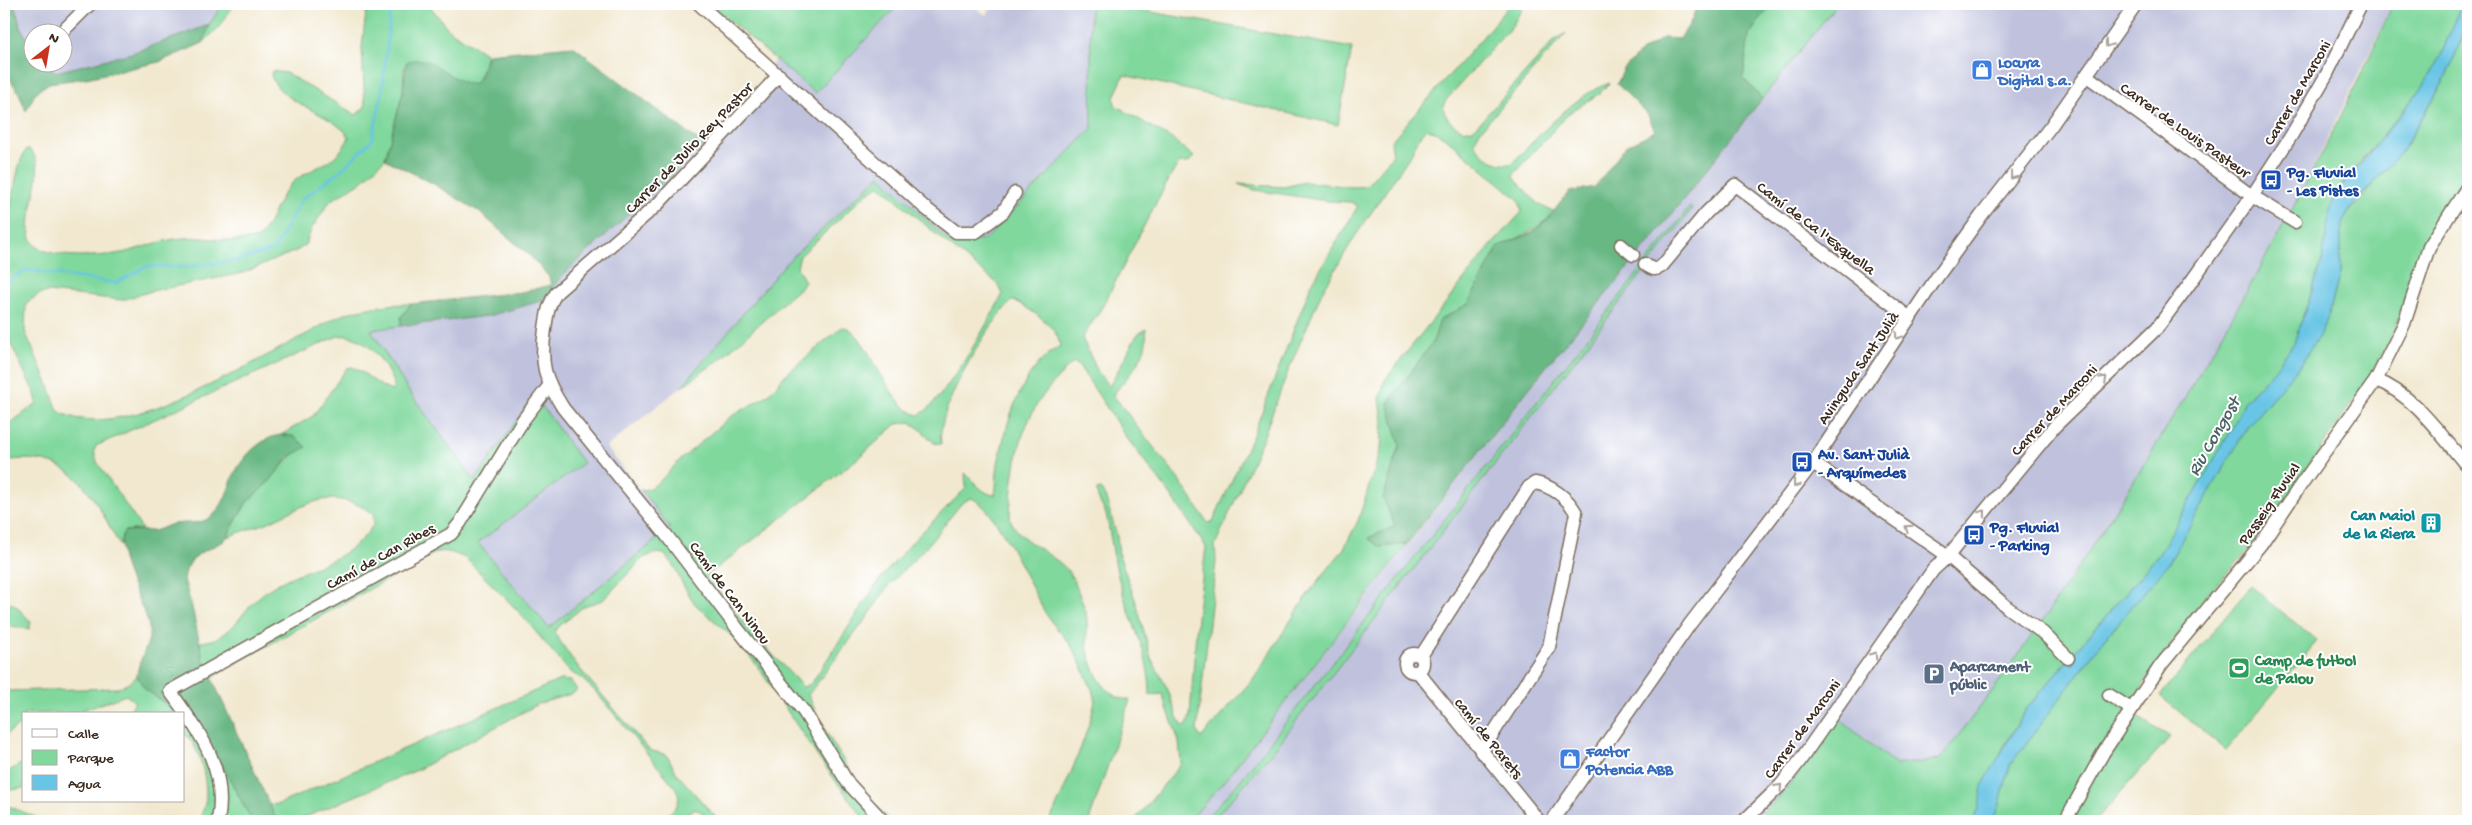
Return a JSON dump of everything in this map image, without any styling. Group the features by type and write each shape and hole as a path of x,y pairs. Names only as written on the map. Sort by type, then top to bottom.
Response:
{"street":[{"path":"72,22 90,4"},
{"path":"699,4 924,207 956,232 976,232 1003,212 1015,193"},
{"name":"Avinguda Sant Julià","path":"1552,821 1690,624 1813,462 1981,216 2086,76 2136,4"},
{"name":"Carrer de Marconi","path":"1744,821 1781,785 1799,762 1934,570 1948,556 2055,426 2157,328 2252,196 2327,74 2362,4"},
{"name":"Carrer de Julio Rey Pastor","path":"549,386 544,370 542,352 548,309 553,297 657,205 779,75"},
{"name":"Carrer de Louis Pasteur","path":"2086,76 2252,196 2295,222"},
{"name":"Camí de Ca l'Esquella","path":"1644,264 1651,269 1657,269 1662,266 1706,213 1735,185 1910,318"},
{"name":"Passeig Fluvial","path":"2065,821 2103,753 2161,665 2261,544 2376,380 2404,324 2429,247 2468,186"},
{"path":"1622,245 1633,255"},
{"path":"2376,380 2389,385 2408,399 2468,467"},
{"name":"Camí de Can Ribes","path":"185,712 170,691 451,534 460,523 523,420 549,386"},
{"name":"Camí de Can Ninou","path":"549,386 597,452 667,536 804,712 848,783 883,821"},
{"path":"1813,462 1948,556 2008,608 2044,633 2068,658"},
{"name":"camí de Parets","path":"1481,752 1549,647 1576,513 1571,504 1543,484 1535,482 1528,487 1421,656 1424,664 1418,672 1481,752 1539,821"},
{"path":"2109,695 2132,709"},
{"name":"Camí de Can Ribes","path":"185,712 216,764 220,810 218,821"}],"shaded area":[{"path":"14,4 223,4 209,25 132,53 72,68 72,22 22,22 22,30"},
{"path":"899,4 969,4 986,15 993,4 1090,4 1092,128 986,239 950,241 880,175 786,263 681,387 606,447 670,528 549,628 478,543 583,463 475,481 410,393 371,330 489,316 541,301 565,273 704,145 769,76 774,59 815,92"},
{"path":"1837,4 2393,4 2299,197 2236,312 2142,470 2044,619 1976,714 1889,821 1212,821 1270,755 1692,209 1690,207 1235,787 1203,821 1189,821 1225,780 1545,368 1661,228"}],"green space":[{"path":"4,4 14,4 22,30 22,72 72,72 72,68 132,53 209,25 203,43 159,62 86,78 49,83 36,92 26,111 19,93 4,70"},
{"path":"223,4 234,4 221,25 203,43 209,25"},
{"path":"367,4 428,4 449,30 487,54 477,83 466,84 404,67 403,92 385,159 361,182 330,201 312,228 305,245 298,250 243,273 152,291 122,300 48,292 40,294 26,303 25,332 58,411 83,419 113,418 147,410 182,398 250,365 341,315 379,306 411,304 401,317 401,326 371,330 410,393 475,481 534,395 583,463 478,543 549,628 670,528 641,490 649,489 659,482 678,462 730,417 768,395 785,375 842,327 851,330 860,339 887,384 907,410 919,415 929,408 965,360 1003,294 997,283 945,242 880,185 866,194 800,256 797,267 805,282 803,285 719,360 681,387 786,263 880,175 949,241 986,239 1092,128 1090,4 1134,4 1134,9 1352,48 1338,125 1124,75 1114,97 1115,105 1175,141 1194,157 1188,163 1180,163 1175,169 1101,309 1082,338 1098,372 1109,387 1137,335 1146,329 1145,348 1137,365 1113,395 1179,480 1208,523 1213,521 1253,435 1311,285 1358,206 1351,202 1328,201 1255,190 1238,184 1284,187 1305,182 1353,187 1366,186 1393,155 1391,141 1510,4 1525,4 1512,26 1447,99 1443,106 1446,116 1458,127 1473,130 1555,40 1566,33 1480,131 1474,142 1485,156 1501,164 1512,163 1570,106 1583,96 1610,83 1600,93 1569,113 1515,173 1514,177 1532,198 1549,210 1555,211 1536,228 1499,246 1468,304 1440,320 1433,342 1388,403 1400,445 1384,498 1395,526 1368,538 1380,547 1407,544 1225,780 1189,821 1134,821 1181,764 1179,741 1162,694 1150,695 1147,668 1141,643 1120,585 1107,518 1097,490 1101,489 1106,499 1117,536 1119,555 1136,602 1151,658 1168,690 1177,717 1184,727 1187,725 1190,716 1197,618 1206,547 1170,494 1126,437 1078,364 1074,362 1044,394 1026,426 1016,461 1010,518 1014,526 1027,540 1062,564 1071,575 1086,611 1087,644 1095,672 1106,688 1113,694 1130,700 1089,821 1049,821 1069,778 1090,719 1095,696 1074,650 1046,614 1001,531 980,503 970,498 960,505 929,544 888,586 869,615 808,695 826,732 862,790 890,821 866,821 820,760 756,664 736,640 695,604 673,564 664,554 656,553 643,558 603,600 584,606 557,628 554,632 574,662 649,750 667,755 677,774 719,821 710,821 700,811 694,809 676,821 655,821 675,808 679,799 675,787 595,691 582,679 569,671 518,611 465,558 454,554 447,552 435,553 225,669 213,678 203,659 200,642 220,637 234,626 259,597 288,579 334,559 362,539 374,524 373,513 358,505 333,499 321,500 227,537 247,502 297,451 287,435 281,435 313,416 347,368 352,367 392,391 394,386 391,377 380,359 366,344 357,339 348,336 338,336 96,446 94,451 97,462 142,529 125,531 122,535 120,546 89,492 64,469 48,462 28,459 4,461 4,424 12,422 37,403 35,394 4,330 4,217 11,201 19,167 26,150 29,149 35,158 37,168 37,180 29,231 32,241 38,247 48,252 61,255 91,256 117,254 177,239 194,238 240,241 258,238 267,226 290,185 330,160 344,147 349,137 331,121 285,94 276,85 271,75 272,71 286,73 356,115 365,107 362,47","holes":["1427,128 1446,138 1519,200 1522,212 1489,248 1385,380 1380,398 1383,420 1381,449 1358,521 1343,550 1308,594 1253,679 1201,738 1197,731 1216,561 1215,545 1263,438 1288,371 1321,294 1354,238 1411,154 1421,134","1013,300 1042,318 1054,331 1060,346 1046,356 1035,369 1017,398 1006,431 997,468 995,495 986,493 965,473 966,488 914,540 880,579 811,684 803,687 745,625 708,575 857,459 897,424 910,422 934,443 941,444 941,429 946,410 965,368 990,327"]},
{"path":"722,4 899,4 815,93 712,6"},
{"path":"1697,4 1771,4 1749,35 1743,78 1762,99 1661,228 1545,368 1407,544 1380,547 1368,538 1395,526 1383,498 1400,445 1388,403 1433,342 1440,320 1468,304 1499,246 1532,233 1546,221 1569,192 1595,187 1626,146 1655,131 1648,115 1617,84 1624,69 1641,52 1663,38 1680,39 1692,20"},
{"path":"1771,4 1837,4 1762,99 1743,78 1749,35"},
{"path":"2393,4 2461,4 2442,53 2424,85 2344,182 2332,202 2322,261 2294,343 2275,369 2245,400 2233,427 2159,554 2027,708 2003,748 1973,821 1755,821 1790,785 1838,718 1896,765 1939,760 2042,621 2106,525 2167,427 2250,286 2301,194 2349,100"},
{"path":"2468,22 2468,173 2427,238 2416,261 2396,327 2371,375 2254,545 2202,600 2126,710 2170,737 2095,821 1992,821 1999,807 2010,765 2099,646 2168,564 2248,426 2301,364 2319,336 2329,314 2340,272 2340,236 2345,217 2407,144 2447,76"},
{"path":"573,46 704,145 565,273 541,301 489,316 401,326 401,317 411,304 522,292 551,285 549,277 530,256 478,211 432,183 385,159 403,92 406,63 423,60 432,63 465,83 474,84 481,75 488,54"},
{"path":"1690,207 1692,209 1270,755 1212,821 1203,821 1235,787"},
{"path":"281,435 293,436 307,447 289,457 270,481 247,502 224,541 200,553 192,560 186,570 184,580 203,659 277,821 252,821 221,763 201,742 185,721 185,712 177,712 145,689 137,676 149,637 149,630 145,614 124,563 121,540 125,531 154,531 170,525 202,521 211,517 222,504 233,477 246,456 259,444"},
{"name":"Camp de futbol de Palou","path":"2251,586 2317,641 2226,750 2160,696"},
{"path":"4,599 16,606 31,622 29,629 4,625"},
{"path":"137,676 145,689 177,712 128,712 135,702 126,695 77,712 22,712 22,723 4,736 4,691 118,688 129,683"},
{"path":"560,680 571,681 577,690 574,693 538,704 417,770 296,821 277,821 267,805 279,804"},
{"path":"185,718 201,742 221,763 252,821 197,821 205,806 206,786 199,755 190,739 185,735"},
{"path":"22,763 22,788 4,791 4,774"},
{"path":"4,804 45,821 4,821"}],"water":[{"path":"2461,4 2468,4 2468,22 2447,76 2402,151 2355,203 2345,217 2340,236 2340,272 2329,314 2319,336 2301,364 2248,426 2168,564 2099,646 2010,765 1999,807 1992,821 1973,821 1979,806 1982,786 2027,708 2159,554 2233,427 2245,400 2275,369 2294,343 2322,262 2333,198 2424,85 2442,53"}],"waterway":[{"path":"4,284 26,270 116,283 147,266 183,267 235,261 274,250 301,200 340,171 372,140 382,94 391,4"}],"place":[{"name":"Locura Digital s.a.","path":"1982,70"},
{"name":"Pg. Fluvial - Les Pistes","path":"2271,180"},
{"name":"Av. Sant Julià - Arquímedes","path":"1802,462"},
{"name":"Can Maiol de la Riera","path":"2431,523"},
{"name":"Pg. Fluvial - Parking","path":"1974,535"},
{"name":"Camp de futbol de Palou","path":"2239,668"},
{"name":"Aparcament públic","path":"1934,674"},
{"name":"Factor Potencia ABB","path":"1570,759"}],"water label":[{"name":"Riu Congost","path":"2213,436"}]}
